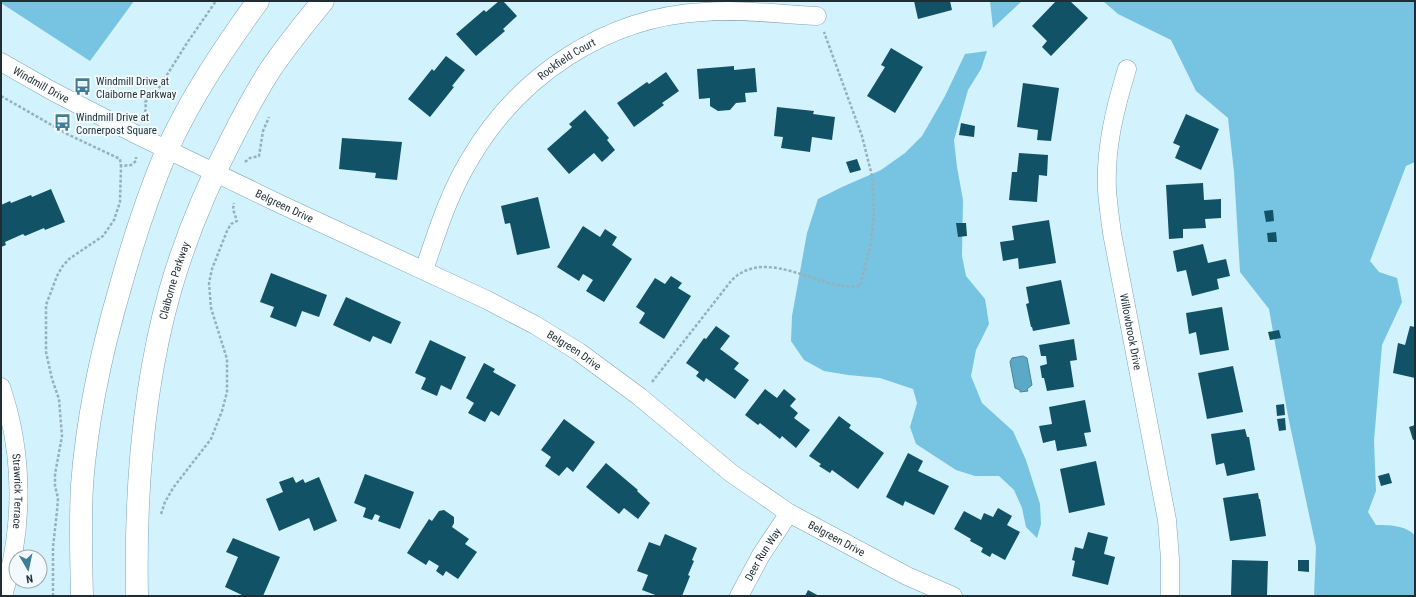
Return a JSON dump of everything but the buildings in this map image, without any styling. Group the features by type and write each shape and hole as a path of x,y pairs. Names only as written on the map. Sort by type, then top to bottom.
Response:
{"main road":[{"path":"82,596 82,485 87,440 96,383 109,325 135,235 168,150 198,90 226,44 258,1"},
{"name":"Claiborne Parkway","path":"137,596 138,505 143,441 152,374 170,291 186,244 215,171 244,113 271,69 323,1"}],"street":[{"name":"Rockfield Court","path":"424,270 446,207 469,160 488,129 511,102 538,78 567,56 598,39 618,31 666,17 702,12 737,11 817,16"},
{"name":"Windmill Drive","path":"1,62 52,91 168,150"},
{"name":"Willowbrook Drive","path":"1128,69 1116,105 1110,140 1107,189 1112,233 1167,520 1170,559 1170,596"},
{"name":"Belgreen Drive","path":"168,150 487,300 535,325 579,352 640,397 731,474 789,513 907,576 952,596"},
{"name":"Strawrick Terrace","path":"1,387 5,398 12,433 19,480 19,504 14,551 3,596"},
{"name":"Deer Run Way","path":"739,596 761,555 789,513"}],"path":[{"path":"640,397 731,281 741,273 754,268 767,267 845,286 860,286 871,243 874,210 872,176 862,136 817,16"},
{"path":"1,96 69,135 120,159 121,166"},
{"path":"160,516 165,502 173,488 211,439 227,392 227,359 211,308 209,283 212,269 227,231 231,224 237,221 233,209 245,162 250,158 258,156 263,131 270,114"}],"shaded area":[{"path":"1,1 134,1 90,61 1,3"},
{"path":"990,1 1022,1 993,28"},
{"path":"1103,1 1415,1 1415,162 1406,166 1370,261 1379,272 1397,278 1402,302 1382,345 1374,441 1376,491 1368,512 1376,525 1402,528 1412,532 1415,536 1415,596 1314,596 1316,547 1288,416 1269,309 1240,272 1234,172 1228,118 1196,91 1171,40 1118,14"},
{"path":"987,51 981,69 968,90 954,140 963,200 962,256 966,276 985,299 989,324 976,350 971,376 982,403 1013,431 1026,460 1040,504 1041,524 1037,538 1026,527 1022,508 1014,490 999,476 975,476 956,470 916,444 910,427 917,403 913,389 880,378 824,371 804,360 791,341 792,316 807,233 818,199 881,170 905,153 922,136 945,96 965,54"},
{"path":"1023,356 1027,358 1032,385 1027,389 1028,391 1020,392 1020,390 1015,388 1010,362 1012,358"}],"place":[{"name":"Windmill Drive at Claiborne Parkway","path":"83,87"},
{"name":"Windmill Drive at Cornerpost Square","path":"63,123"}]}
